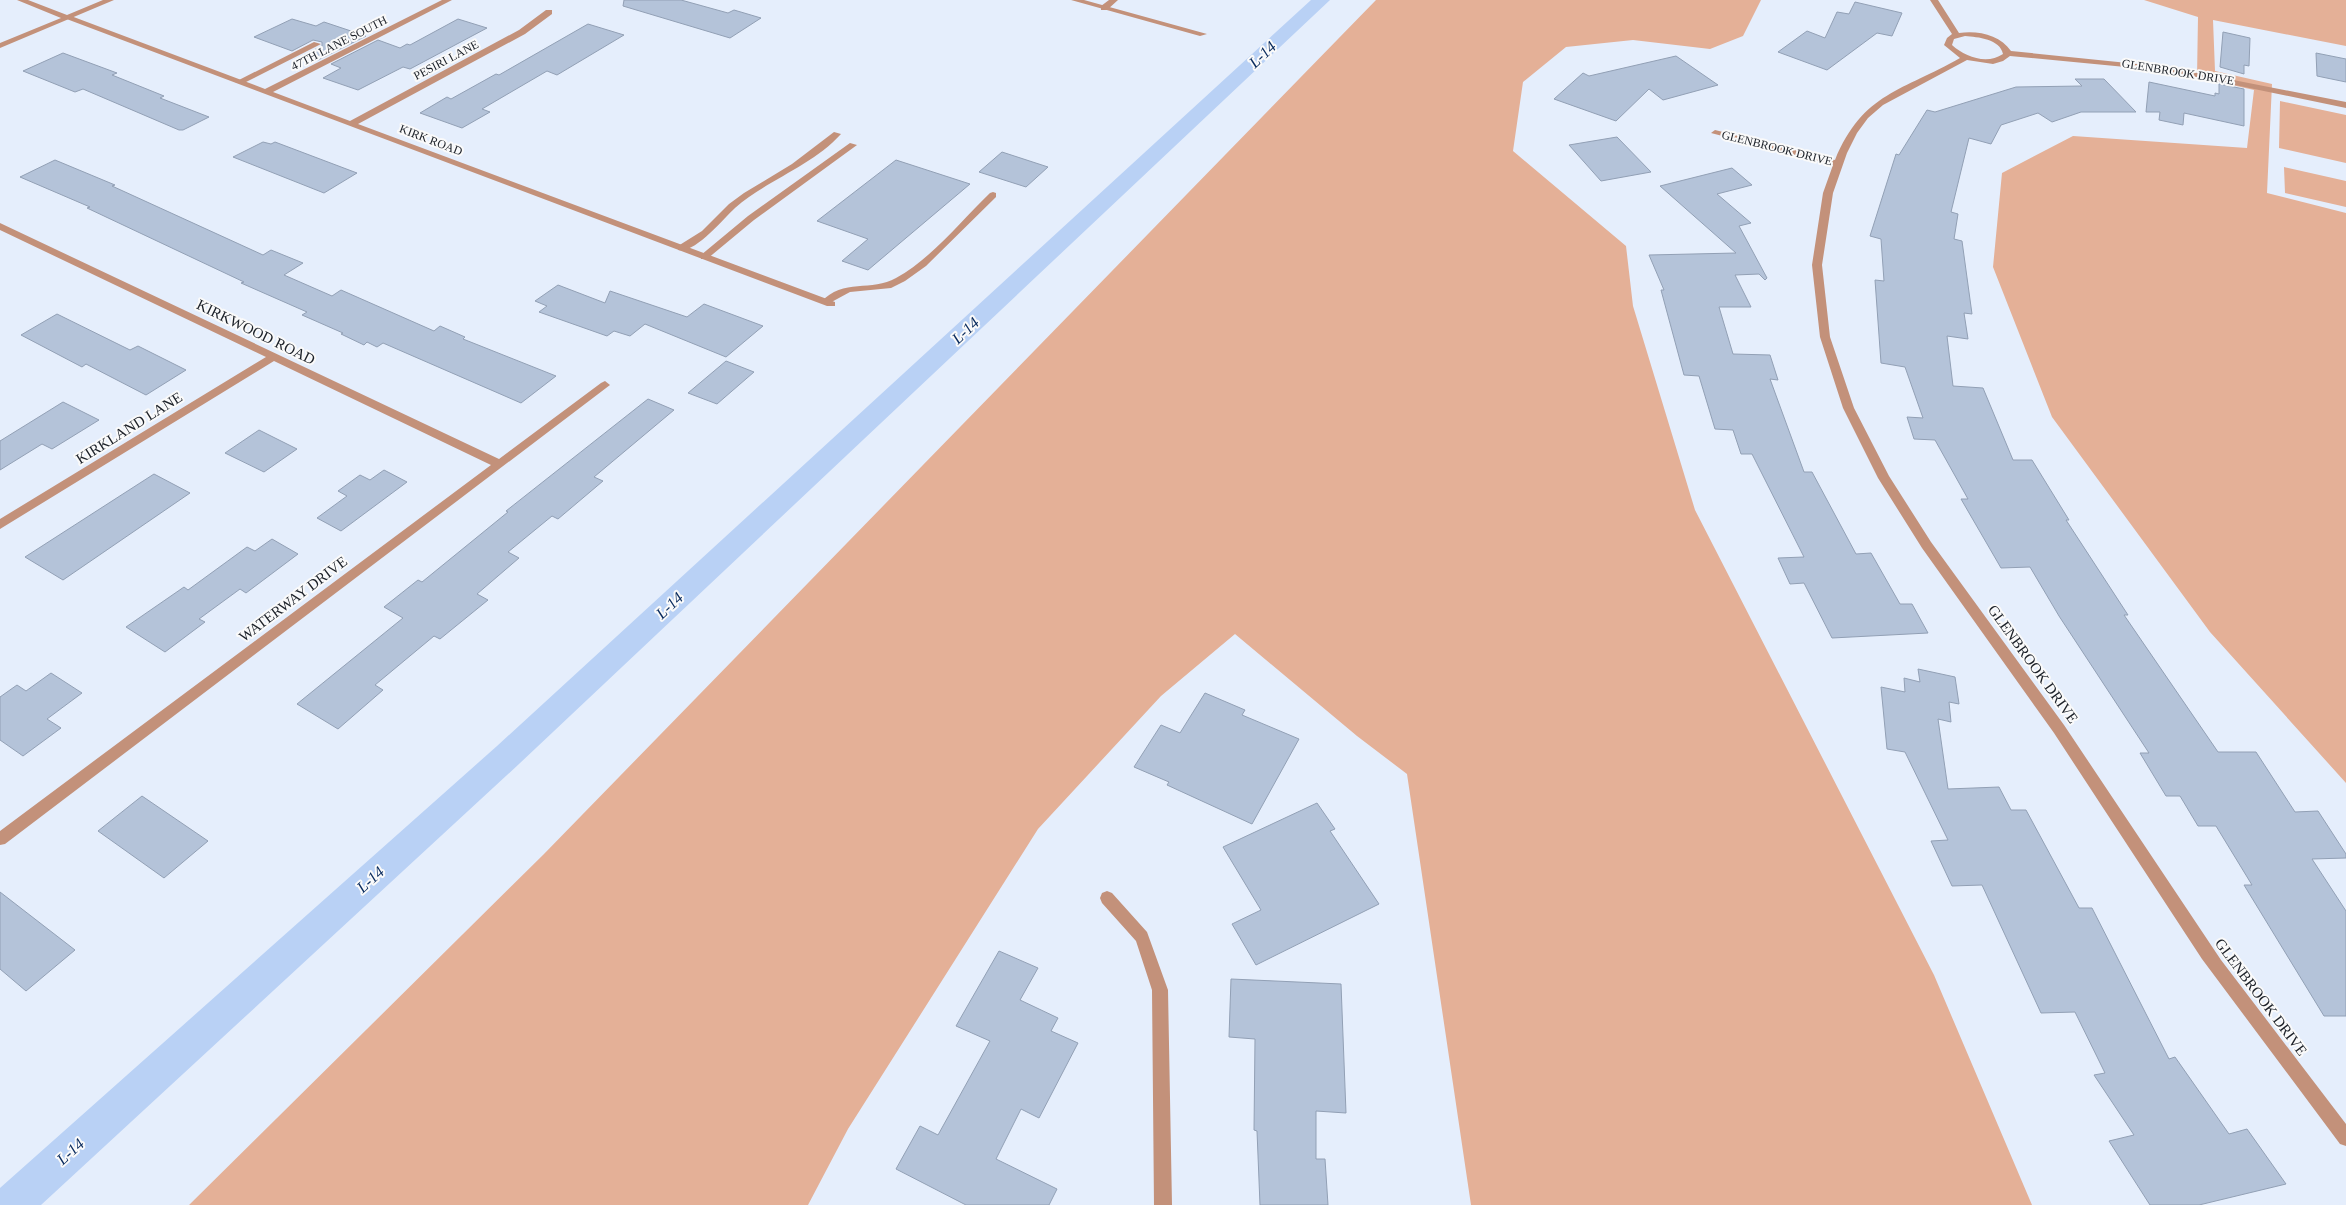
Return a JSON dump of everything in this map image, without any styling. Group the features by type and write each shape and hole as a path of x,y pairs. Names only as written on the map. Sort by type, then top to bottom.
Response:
{"street":[{"name":"KIRK ROAD","path":"22,0 829,303 848,289 891,285 902,279 923,264 993,195"},
{"path":"0,46 110,0"},
{"name":"47TH LANE SOUTH","path":"266,92 448,0"},
{"path":"1074,0 1203,34"},
{"path":"1104,8 1114,0"},
{"path":"1934,0 1940,12 1957,35"},
{"name":"PESIRI LANE","path":"351,124 522,32 549,12"},
{"path":"1967,58 1958,54 1948,45 1951,38 1957,35 1974,35 1992,39 2005,47 2007,53"},
{"path":"239,82 317,44"},
{"name":"GLENBROOK DRIVE","path":"2346,105 2167,68 2007,53 2003,59 1996,61 1967,58 1882,101 1864,117 1851,135 1839,164 1821,217 1816,251 1816,288 1822,328 1834,372 1854,420 1880,471 1905,512 2059,728 2207,955 2346,1138"},
{"name":"GLENBROOK DRIVE","path":"1715,133 1839,164"},
{"path":"681,248 705,233 732,206 795,166 837,134"},
{"path":"704,256 751,218 853,145"},
{"name":"KIRKWOOD ROAD","path":"0,226 500,464"},
{"name":"KIRKLAND LANE","path":"0,526 273,357"},
{"name":"WATERWAY DRIVE","path":"0,839 605,385"},
{"path":"1107,898 1142,937 1160,990 1163,1205"}],"shaded area":[{"path":"1376,0 1761,0 1743,36 1710,49 1633,40 1566,47 1523,82 1513,151 1626,246 1633,306 1695,510 1934,975 2032,1205 1471,1205 1407,774 1357,736 1235,634 1161,696 1038,829 848,1129 808,1205 189,1205 544,854"},
{"path":"2144,0 2346,0 2346,46 2213,20 2215,71 2272,84 2267,193 2346,213 2346,783 2210,632 2052,417 1993,267 2002,173 2073,136 2247,148 2254,90 2197,77 2198,17"},
{"path":"2280,101 2346,115 2346,163 2279,148"},
{"path":"2284,167 2346,181 2346,207 2285,193"}],"building":[{"path":"624,0 681,0 728,13 734,10 761,18 730,38 623,6"},
{"path":"1855,2 1902,13 1892,36 1877,33 1827,70 1778,52 1807,31 1825,38 1837,12 1849,14"},
{"path":"292,19 316,26 324,22 366,36 318,60 304,55 322,46 322,42 313,40 292,51 254,37"},
{"path":"458,19 487,28 410,69 403,67 358,90 323,78 341,68 331,64 378,40 400,48 407,44 410,45"},
{"path":"588,24 624,35 557,75 547,71 482,109 490,112 462,128 420,113 447,97 451,99 496,74 499,75"},
{"path":"2223,32 2250,38 2249,66 2244,65 2244,74 2220,67"},
{"path":"63,53 117,73 112,75 164,96 160,98 209,117 183,130 179,130 83,89 75,92 23,71"},
{"path":"2316,53 2346,59 2346,82 2317,76"},
{"path":"1676,56 1718,85 1663,100 1649,89 1616,121 1554,99 1583,73 1589,76"},
{"path":"2075,79 2104,79 2136,112 2081,112 2052,122 2038,113 2001,125 1991,144 1969,138 1951,212 1958,214 1954,239 1962,241 1972,314 1964,313 1968,339 1947,336 1953,386 1983,388 2013,460 2032,460 2069,520 2066,520 2128,615 2124,615 2218,752 2256,752 2295,812 2318,811 2346,854 2346,858 2312,859 2346,911 2346,1016 2324,1016 2244,885 2252,885 2216,826 2198,826 2180,796 2166,796 2140,753 2149,753 2059,616 2030,567 2001,568 1961,499 1968,499 1935,440 1914,439 1907,417 1923,418 1905,367 1881,363 1875,280 1884,281 1881,239 1870,236 1896,154 1899,155 1927,110 1935,112 2016,87 2082,86"},
{"path":"2149,82 2215,96 2215,93 2219,94 2219,84 2244,89 2244,126 2184,113 2183,125 2159,120 2160,112 2146,112"},
{"path":"1617,137 1651,172 1601,181 1569,145"},
{"path":"263,142 271,144 275,142 357,173 324,193 233,157"},
{"path":"1002,152 1048,167 1026,187 979,172"},
{"path":"55,160 115,185 112,186 263,255 271,250 303,263 284,275 332,296 341,290 434,331 440,326 465,337 463,339 556,376 521,403 383,343 377,347 367,342 364,345 341,334 343,333 302,315 307,312 241,283 244,282 87,208 90,207 20,177"},
{"path":"896,160 970,184 868,270 842,261 868,239 817,221"},
{"path":"1732,168 1752,185 1717,194 1751,223 1739,226 1767,278 1765,280 1759,274 1735,275 1751,307 1719,307 1733,354 1770,355 1778,380 1770,379 1804,472 1812,472 1856,554 1871,553 1900,604 1912,604 1928,633 1832,638 1804,583 1790,584 1778,558 1804,557 1752,454 1741,454 1733,430 1715,429 1699,376 1684,375 1661,290 1664,290 1649,255 1736,253 1660,186"},
{"path":"558,285 605,303 610,291 687,317 704,304 763,326 726,357 645,324 630,336 614,331 607,336 539,312 547,306 535,301"},
{"path":"57,314 130,350 138,346 186,370 146,395 86,364 82,367 21,335"},
{"path":"726,361 754,372 717,404 688,393"},
{"path":"648,399 674,410 594,477 603,481 558,519 552,516 508,552 519,558 477,594 488,600 440,639 434,636 375,685 383,690 338,729 297,704 403,618 384,607 418,580 422,582 508,512 506,511"},
{"path":"63,402 99,420 52,449 42,444 0,470 0,441"},
{"path":"259,430 297,449 264,472 225,453"},
{"path":"384,470 407,482 341,531 317,518 347,496 338,491 360,475 370,480"},
{"path":"154,474 190,493 63,580 25,557"},
{"path":"272,539 298,554 246,593 240,589 199,619 205,622 165,652 126,627 184,587 188,590 247,547 255,551"},
{"path":"1918,669 1955,677 1959,704 1949,702 1951,722 1938,719 1948,789 1999,787 2011,810 2026,810 2079,908 2092,908 2169,1059 2175,1057 2229,1134 2247,1129 2286,1184 2199,1205 2150,1205 2109,1141 2134,1135 2094,1075 2105,1073 2075,1012 2041,1013 1982,885 1952,886 1931,841 1948,840 1905,752 1887,749 1881,687 1905,692 1904,678 1920,682"},
{"path":"51,673 82,693 47,719 61,728 23,756 0,740 0,697 17,685 26,691"},
{"path":"1205,693 1245,710 1242,715 1299,739 1252,824 1167,785 1169,782 1134,767 1161,725 1180,733"},
{"path":"142,796 208,841 164,878 98,831"},
{"path":"1317,803 1335,829 1330,831 1379,904 1256,965 1232,924 1261,910 1223,847"},
{"path":"0,892 75,950 26,991 0,969"},
{"path":"999,951 1038,968 1020,1000 1058,1018 1051,1031 1078,1043 1039,1118 1021,1109 996,1159 1057,1189 1049,1205 966,1205 896,1169 920,1126 938,1135 990,1041 956,1026"},
{"path":"1231,979 1341,984 1346,1113 1316,1111 1316,1159 1325,1159 1328,1205 1260,1205 1257,1131 1254,1130 1255,1039 1229,1037"}],"waterway":[{"name":"L-14","path":"11,1205 508,755 1321,0"}]}
